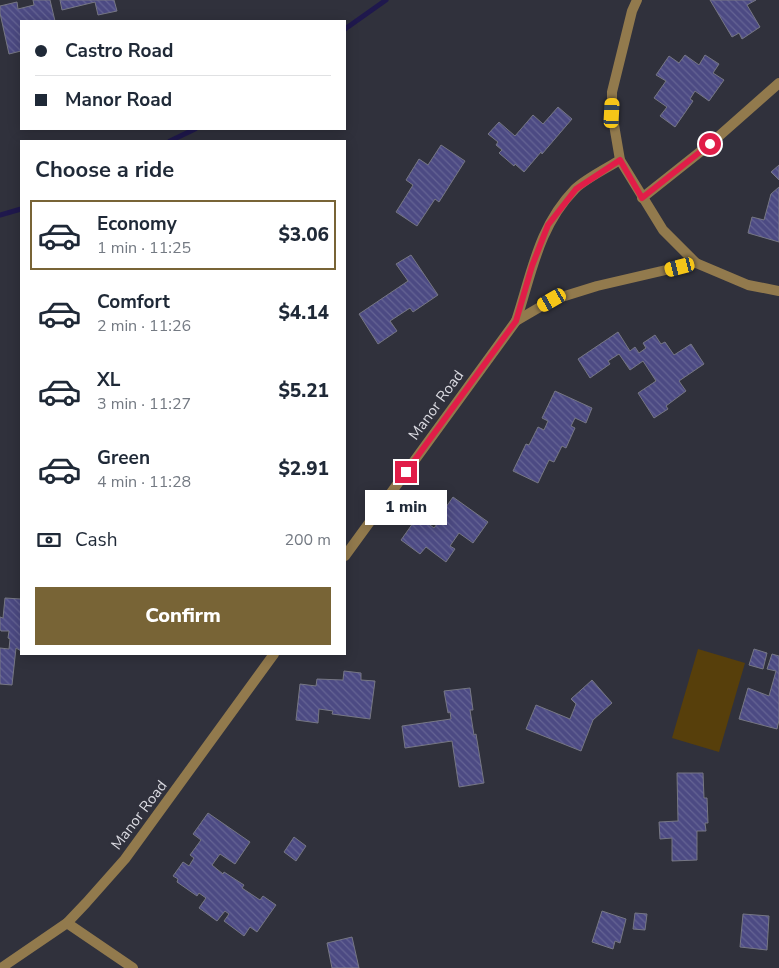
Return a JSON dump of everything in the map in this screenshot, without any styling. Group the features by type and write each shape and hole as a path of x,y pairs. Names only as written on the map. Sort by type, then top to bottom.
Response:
{"street":[{"path":"637,0 632,11 612,92 612,113 620,160 663,230 696,263 748,285 779,291"},
{"path":"642,198 710,144 779,83"},
{"name":"Manor Road","path":"346,555 516,321 532,266 548,225 576,189 620,160"},
{"name":"Manor Road","path":"516,321 552,300 597,286 696,263"},
{"name":"Manor Road","path":"1,968 67,923 86,903 124,859 273,655"},
{"path":"67,923 133,968"}],"shaded area":[{"path":"698,649 745,663 719,752 672,738"}],"building":[{"path":"33,0 50,0 55,20 20,20 20,51 9,54 0,6 17,2 18,9 34,5"},
{"path":"60,0 114,0 117,11 98,15 95,2 62,10"},
{"path":"710,0 756,0 747,5 760,27 742,39 739,33 732,37"},
{"path":"685,55 699,65 705,55 719,64 713,73 724,80 709,101 695,91 690,99 693,101 675,127 660,116 667,107 654,98 666,81 656,75 669,56 679,63"},
{"path":"558,107 572,119 524,172 499,153 502,150 496,145 498,142 488,134 499,122 515,136 533,115 543,124"},
{"path":"441,145 465,161 439,202 435,199 417,226 396,212 413,185 406,180 419,159 428,165"},
{"path":"779,165 779,180 771,172"},
{"path":"779,187 779,242 748,233 752,217 764,220 771,194"},
{"path":"411,255 438,295 413,312 410,308 390,321 397,331 378,344 359,314 408,281 396,264"},
{"path":"618,332 630,351 635,347 639,353 646,348 643,343 655,335 661,344 665,342 674,355 691,344 704,364 679,381 686,391 666,406 668,409 654,418 638,393 656,381 643,361 630,370 619,354 608,361 610,364 590,378 578,359"},
{"path":"555,391 592,408 586,423 575,418 571,426 575,428 566,448 562,446 554,462 549,460 538,483 513,471 526,444 529,445 538,427 544,430 548,421 542,418"},
{"path":"453,497 488,522 473,543 459,533 450,546 455,549 446,562 426,547 420,554 401,540 418,516 434,528"},
{"path":"5,598 20,599 20,650 16,648 12,685 0,684 0,648 9,649 10,639 8,638 9,631 1,631 0,629 0,617 3,618"},
{"path":"754,649 767,653 763,669 749,665"},
{"path":"772,654 779,656 779,720 777,729 739,719 748,688 769,696 776,671 767,669"},
{"path":"344,671 361,673 361,680 375,681 370,719 332,714 333,711 319,709 318,723 296,720 300,684 316,686 317,679 343,680"},
{"path":"592,680 612,703 593,720 581,751 526,729 536,705 570,719 576,704 571,699"},
{"path":"470,688 473,710 470,710 484,783 459,787 452,741 405,748 402,726 451,719 444,691"},
{"path":"677,773 703,773 708,823 705,823 706,831 697,831 697,860 672,861 672,838 660,839 659,822 678,821"},
{"path":"208,813 250,842 235,864 220,854 212,865 223,874 224,872 244,885 242,888 260,900 263,896 276,905 257,932 250,927 244,936 224,921 229,914 225,911 217,921 199,908 206,898 199,893 197,896 177,882 178,879 173,876 183,862 189,866 194,858 190,855 201,840 193,834"},
{"path":"294,837 306,846 296,861 284,852"},
{"path":"602,911 626,919 620,943 615,941 613,949 592,942"},
{"path":"635,913 647,914 645,930 633,929"},
{"path":"743,914 769,916 767,950 740,947"},
{"path":"352,937 359,968 332,968 327,943"}],"waterway":[{"path":"346,28 386,0"},
{"path":"172,140 193,130"},
{"path":"0,215 20,209"}],"route":[{"path":"406,472 516,321 532,266 548,225 576,189 620,160 642,198 710,144"}]}
